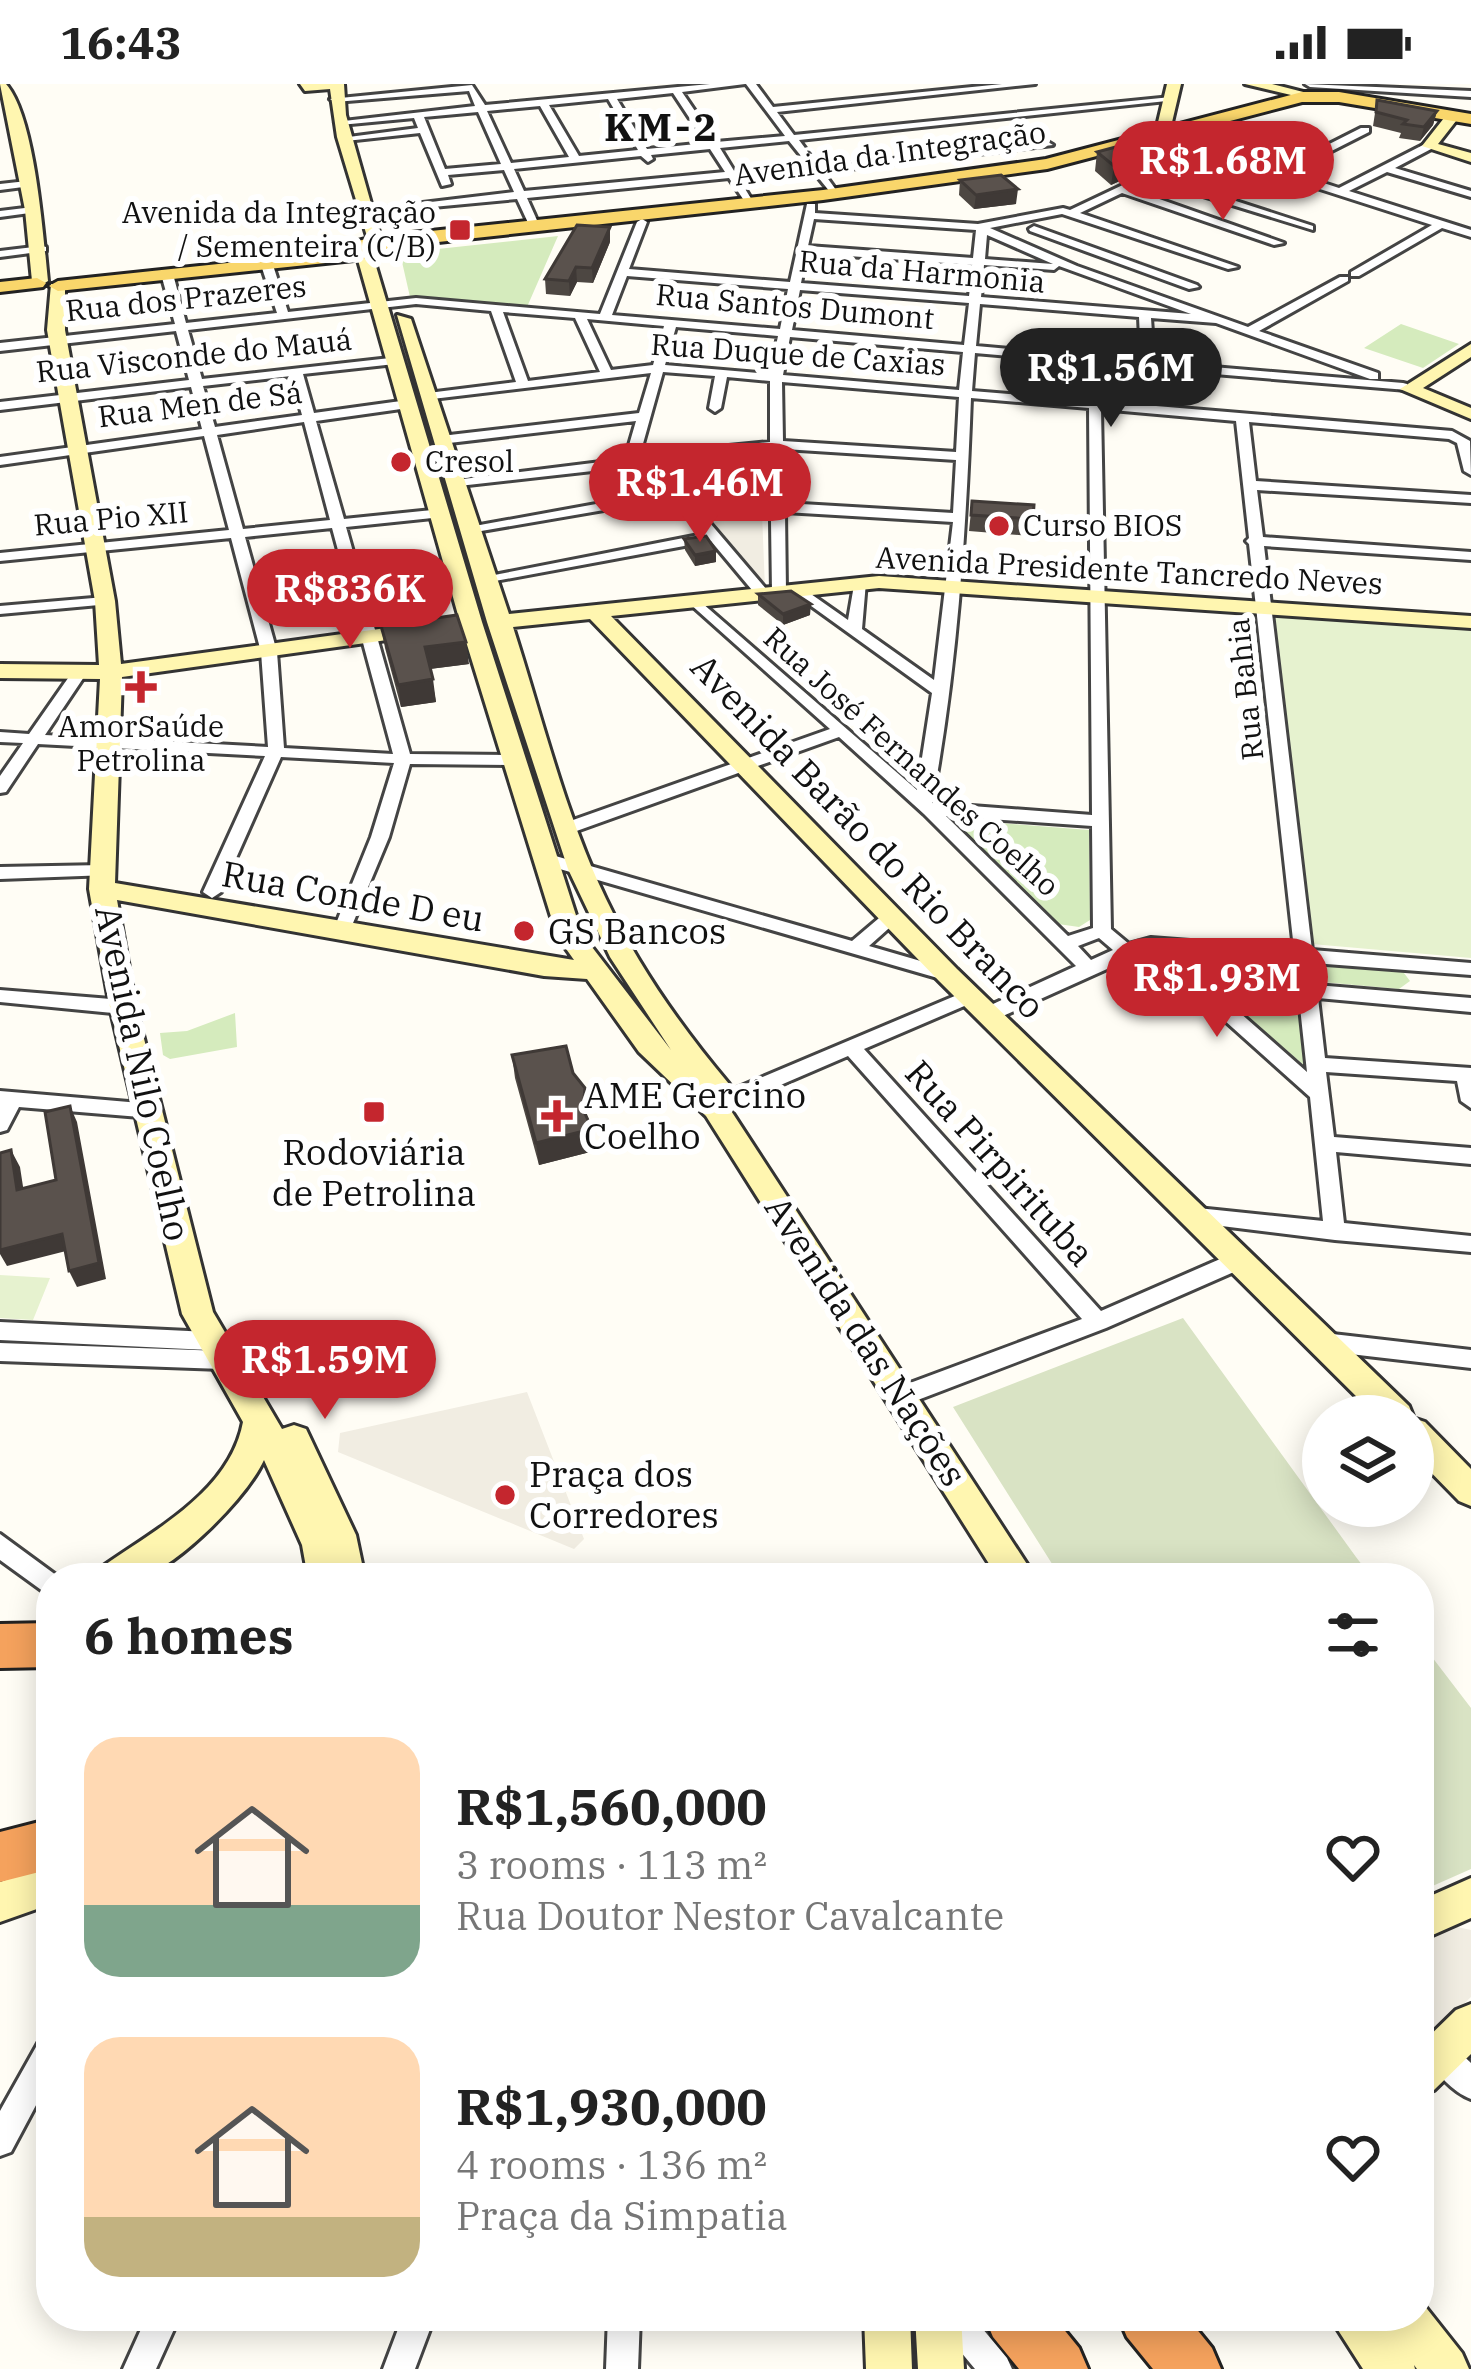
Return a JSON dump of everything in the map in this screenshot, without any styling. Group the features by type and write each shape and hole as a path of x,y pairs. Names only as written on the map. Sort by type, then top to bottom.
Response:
{"highway":[{"path":"0,1859 36,1848"},
{"path":"0,1859 36,1855"},
{"path":"1026,2331 1058,2369"}],"main road":[{"path":"1252,84 1308,89"},
{"path":"304,85 336,92"},
{"name":"Avenida das Nações","path":"304,85 321,101 371,247 418,400 442,513 484,581 484,622"},
{"path":"12,88 38,245"},
{"name":"Avenida da Integração","path":"0,290 751,203 811,206 834,194 1108,154 1308,89 1471,122"},
{"name":"Avenida das Nações","path":"336,92 369,210 371,247"},
{"path":"1162,135 1172,92"},
{"name":"Avenida da Integração","path":"47,285 371,247 811,206 1108,154 1190,134 1212,140 1317,102 1471,122"},
{"path":"1449,121 1429,146 1466,156"},
{"name":"Avenida Nilo Coelho","path":"38,245 105,601 111,672 103,880 123,1006 210,1338 260,1420 319,1545 323,1563"},
{"name":"Avenida das Nações","path":"388,304 394,360 441,440 455,484 484,622 506,689 600,914 655,1004 727,1100 1009,1563"},
{"path":"1406,387 1471,349"},
{"path":"1406,387 1471,413"},
{"name":"Avenida Presidente Tancredo Neves","path":"0,671 111,672 484,622 861,584 1471,622"},
{"name":"Avenida Barão do Rio Branco","path":"594,611 948,976 1235,1262 1376,1395"},
{"name":"Avenida das Nações","path":"506,689 513,760 571,936 649,1045 716,1109 1029,1563"},
{"name":"Rua Conde D eu","path":"103,880 212,892 344,925 530,950 559,945 571,936"},
{"name":"Rua Conde D eu","path":"103,880 544,967 592,970"},
{"name":"Avenida Nilo Coelho","path":"210,1338 285,1421 339,1535 344,1563"},
{"path":"133,1563 243,1475 258,1445 260,1420"},
{"path":"1434,1453 1471,1491"},
{"path":"0,1902 36,1889"},
{"path":"1434,1915 1467,1903"},
{"path":"887,2331 889,2369"},
{"path":"939,2331 941,2369"},
{"path":"1363,2331 1392,2369"},
{"path":"1417,2331 1446,2369"}],"street":[{"path":"343,130 418,115 740,84"},
{"path":"751,84 821,170 834,194"},
{"path":"904,106 932,84"},
{"path":"771,110 1030,84"},
{"path":"994,88 1067,160"},
{"path":"336,92 473,89 535,226"},
{"path":"1308,89 1471,94"},
{"path":"676,90 751,203"},
{"path":"441,173 1018,115 1172,92"},
{"path":"611,96 661,181"},
{"path":"543,103 576,160"},
{"path":"418,115 453,202"},
{"path":"857,143 888,118"},
{"path":"343,130 424,130"},
{"path":"1280,173 1365,130"},
{"path":"1006,241 1150,176 1212,140 1280,173 1471,234"},
{"path":"821,170 1048,145"},
{"path":"1340,192 1429,146"},
{"path":"821,170 842,156"},
{"path":"1386,168 1471,194"},
{"path":"369,210 733,174"},
{"path":"1150,176 1310,227"},
{"path":"0,188 28,184"},
{"path":"1121,189 1278,243"},
{"path":"1196,215 1226,200"},
{"path":"779,592 776,377 811,206 980,228 1073,268 1406,387"},
{"path":"0,214 33,210"},
{"path":"980,228 1074,212 1232,267"},
{"path":"605,317 642,222"},
{"path":"1249,331 1441,224"},
{"path":"980,228 965,393 960,518 927,807 1100,821"},
{"path":"1034,229 1193,287"},
{"path":"1084,247 1122,230"},
{"path":"0,254 38,245"},
{"path":"802,249 1073,268"},
{"path":"266,262 284,316"},
{"name":"Rua da Harmonia","path":"622,272 1218,320"},
{"path":"167,274 269,652 276,751 212,892"},
{"name":"Rua Santos Dumont","path":"388,304 495,308 1406,387"},
{"name":"Rua dos Prazeres","path":"0,346 57,335 182,327 388,304"},
{"path":"495,308 523,383"},
{"path":"1145,314 1150,409"},
{"path":"579,315 607,374"},
{"path":"639,460 644,416 671,324"},
{"name":"Rua Visconde do Mauá","path":"0,406 394,360"},
{"name":"Rua Duque de Caxias","path":"418,400 659,368 1446,434"},
{"path":"715,409 722,373"},
{"path":"297,374 403,759 380,837 344,925"},
{"path":"1434,399 1446,434 1462,441 1471,471"},
{"name":"Rua Men de Sá","path":"0,461 418,400"},
{"path":"1095,404 1102,931 1126,951"},
{"path":"441,440 644,416"},
{"name":"Rua Bahia","path":"1242,418 1335,1232"},
{"path":"455,484 777,445 961,456"},
{"path":"639,460 712,537 779,592 854,631 938,690"},
{"path":"1248,485 1471,499"},
{"path":"466,547 675,494"},
{"path":"776,507 960,518"},
{"name":"Rua Pio XII","path":"0,557 442,513"},
{"path":"484,581 712,537"},
{"path":"1253,541 1471,556"},
{"path":"854,631 861,584"},
{"name":"Rua José Fernandes Coelho","path":"694,600 927,807 1089,968"},
{"path":"0,610 105,601"},
{"path":"0,788 78,674"},
{"path":"565,829 740,763 838,732"},
{"path":"0,737 403,759 513,760"},
{"path":"545,860 948,976"},
{"path":"0,873 103,880"},
{"path":"855,949 891,917"},
{"path":"1068,943 1102,931"},
{"path":"1150,944 1320,1095"},
{"path":"727,1100 853,1048 1150,944 1471,969"},
{"path":"1418,964 1424,1001"},
{"path":"1308,991 1471,1005"},
{"path":"0,996 123,1006"},
{"name":"Rua Pirpirituba","path":"853,1048 1098,1322"},
{"path":"1317,1064 1468,1075 1471,1101"},
{"path":"0,1125 6,1098 152,1112"},
{"path":"1325,1144 1471,1156"},
{"path":"1188,1215 1471,1244"},
{"path":"909,1393 1098,1322 1235,1262"},
{"path":"0,1331 210,1338"},
{"path":"0,1352 210,1338"},
{"path":"1324,1342 1471,1359"},
{"path":"0,1545 36,1574"},
{"path":"0,2141 36,2075"},
{"path":"139,2369 157,2331"},
{"path":"399,2369 413,2331"},
{"path":"622,2369 624,2331"},
{"path":"964,2331 996,2369"}],"green space":[{"path":"558,236 527,307 410,297 400,253"},
{"path":"1401,324 1459,344 1423,368 1364,348"},
{"path":"1273,614 1471,627 1471,958 1312,944"},
{"path":"950,819 1089,830 1090,920 1079,927 1058,924"},
{"path":"1180,959 1291,966 1306,1067"},
{"path":"1315,963 1401,969 1410,981 1399,989 1322,982"},
{"path":"235,1013 237,1047 170,1059 163,1055 160,1033 187,1031"},
{"path":"0,1275 50,1278 33,1320 0,1318"},
{"path":"1183,1318 1302,1482 1302,1527 1335,1527 1361,1563 1052,1563 953,1407"},
{"path":"1434,1660 1471,1708 1471,1869 1434,1885"}],"shaded area":[{"path":"762,513 765,589 705,524"},
{"name":"Praça dos Corredores","path":"527,1392 584,1539 574,1549 338,1452 340,1433"},
{"path":"1448,1925 1471,1930 1471,1997 1434,2033 1434,1931"}],"building":[{"path":"1377,100 1437,111 1424,127 1403,124 1407,120 1376,112"},
{"path":"1168,133 1170,140 1114,166 1097,152"},
{"path":"1001,175 1018,189 976,195 960,180"},
{"path":"577,225 610,227 592,268 576,267 569,281 545,279"},
{"path":"972,501 1034,505 1033,519 971,515"},
{"path":"706,536 716,551 695,555 684,539"},
{"path":"791,591 811,604 783,614 758,594"},
{"path":"457,615 466,642 425,647 433,679 398,685 381,626"},
{"name":"AME Gercino Coelho","path":"566,1046 573,1073 585,1088 583,1109 592,1129 536,1143 512,1055"},
{"path":"70,1106 99,1263 69,1271 62,1234 0,1250 0,1153 11,1150 17,1190 56,1180 45,1112"}],"place":[{"name":"Avenida da Integração / Sementeira (C/B)","path":"460,230"},
{"name":"Cresol","path":"401,462"},
{"name":"Curso BIOS","path":"999,526"},
{"name":"AmorSaúde Petrolina","path":"141,687"},
{"name":"GS Bancos","path":"524,931"},
{"name":"Rodoviária de Petrolina","path":"374,1112"},
{"name":"AME Gercino Coelho","path":"557,1116"},
{"name":"Praça dos Corredores","path":"505,1495"}],"district":[{"name":"KM-2","path":"662,127"}]}
